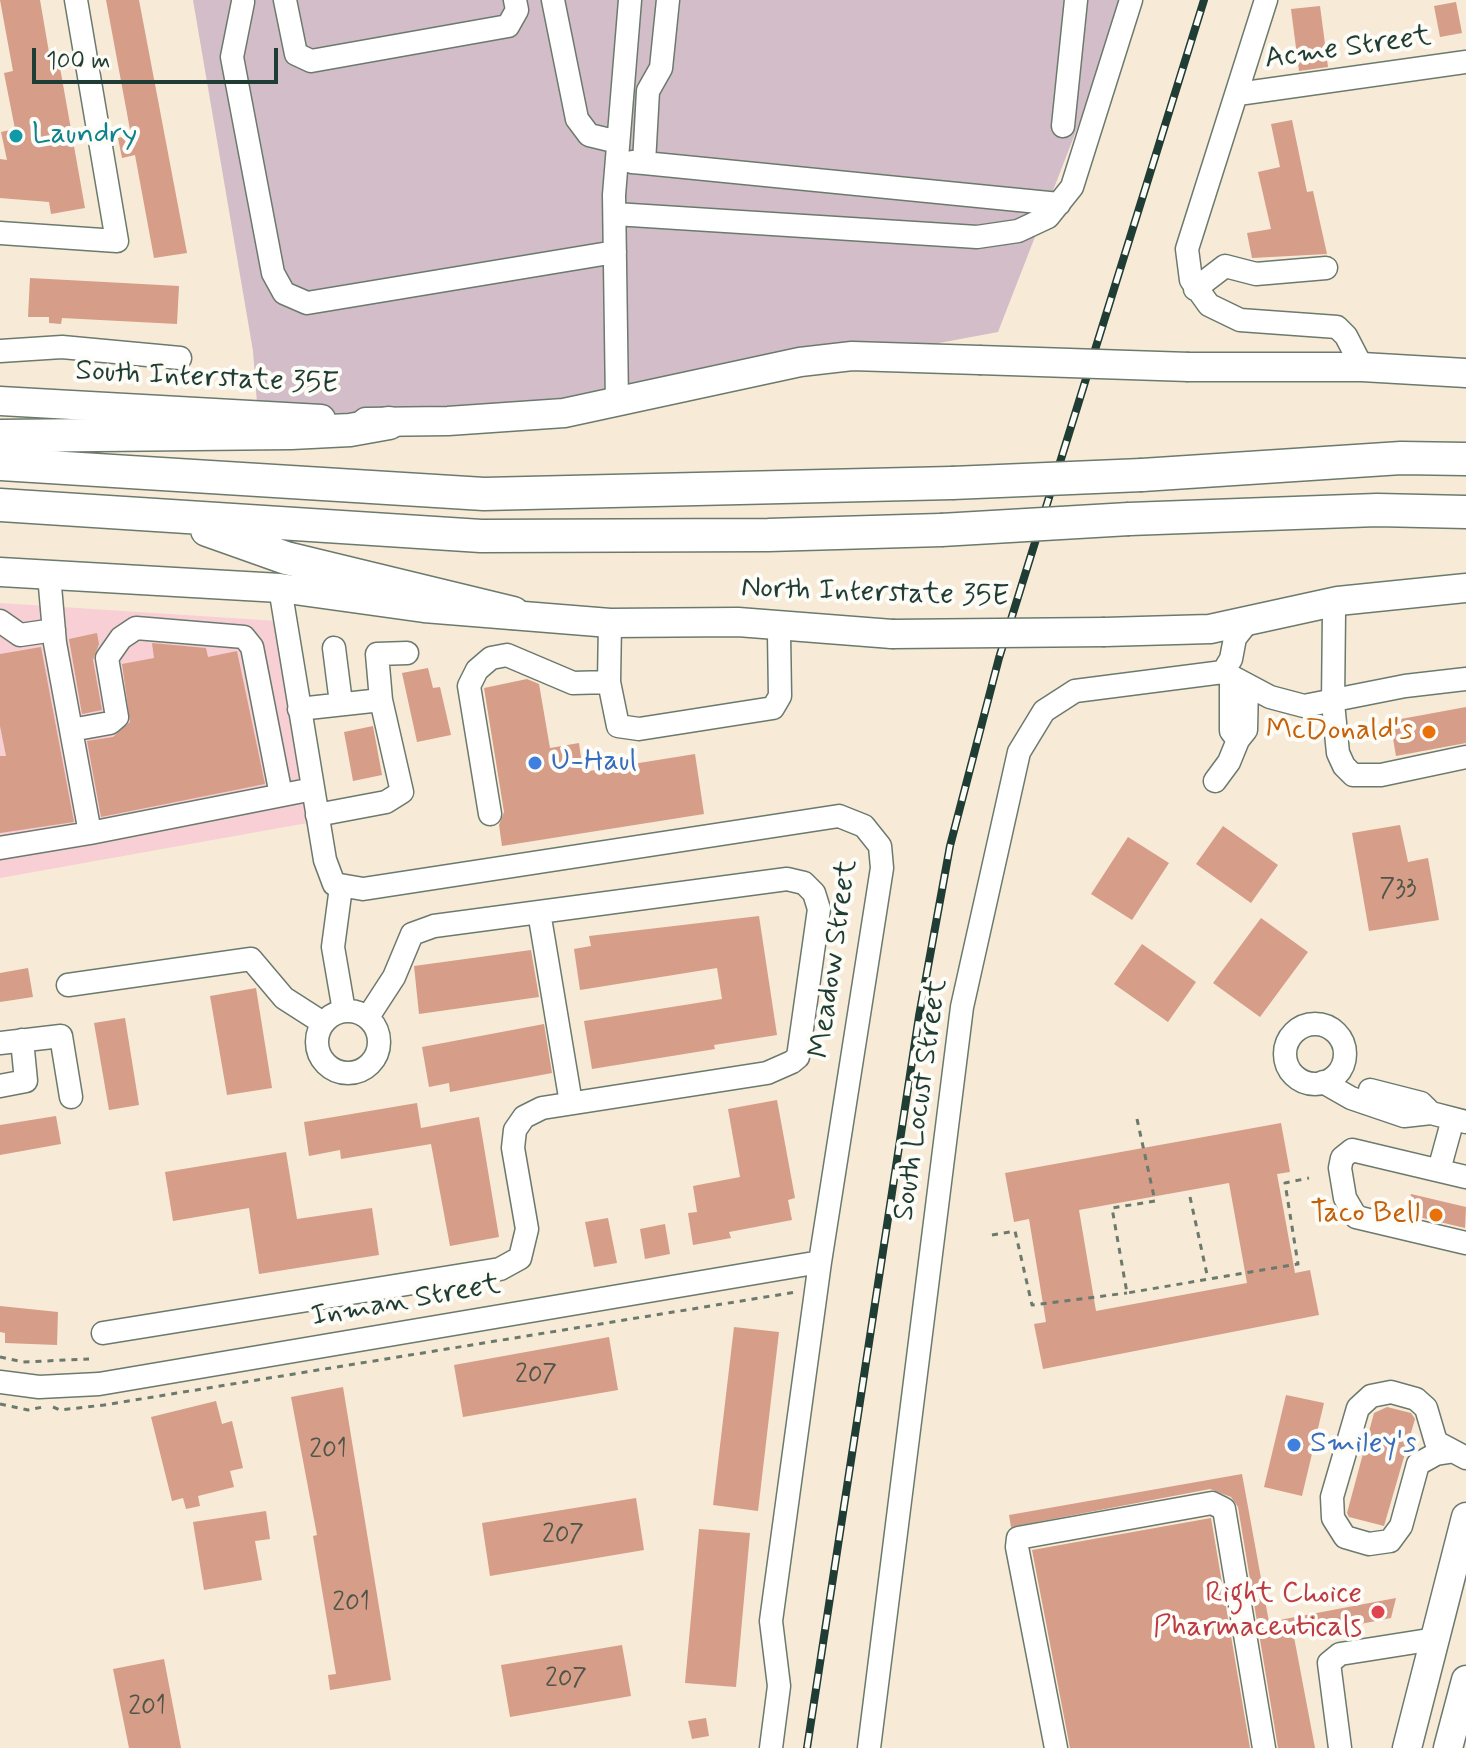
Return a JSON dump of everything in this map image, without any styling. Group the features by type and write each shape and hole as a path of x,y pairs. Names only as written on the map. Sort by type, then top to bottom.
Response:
{"highway":[{"path":"0,436 277,434 350,430 399,423"},
{"path":"0,464 484,494 952,483 1142,475 1401,458 1466,459"},
{"path":"0,505 481,536 768,535 1377,510 1466,512"},
{"path":"170,517 286,558 513,613"}],"main road":[{"path":"399,423 564,413 800,362 852,356 1189,367 1362,367 1466,373"},
{"name":"South Interstate 35E","path":"0,401 399,423"},
{"path":"0,572 280,588"},
{"name":"North Interstate 35E","path":"280,588 424,608 610,623 782,625 892,634 1210,629 1246,624 1338,601 1466,588"},
{"path":"1407,1748 1466,1517"},
{"path":"1448,1748 1466,1680"}],"street":[{"path":"0,233 117,241 76,0"},
{"path":"285,0 296,54 311,61 508,26 517,10 515,0"},
{"path":"553,0 577,119 589,135 644,163 1059,204"},
{"path":"617,403 617,151 630,0"},
{"path":"644,163 648,91 661,68 668,0"},
{"path":"1063,126 1076,0"},
{"path":"615,214 977,237 1018,231 1048,217 1072,187 1131,0"},
{"path":"1266,0 1187,249 1188,270 1195,289 1219,312 1240,320 1337,327 1346,336 1362,367"},
{"path":"247,1 232,57 273,273 284,293 307,303 615,252"},
{"name":"Acme Street","path":"1238,94 1466,62"},
{"path":"1195,289 1225,266 1256,274 1326,268"},
{"path":"0,351 62,347 180,358"},
{"path":"49,575 54,630 90,833"},
{"path":"280,588 328,875 341,887 333,947 344,1011"},
{"path":"1338,601 1334,612 1333,703 1338,753 1353,775 1381,775 1466,757"},
{"path":"0,621 20,635 54,630"},
{"path":"610,623 609,682 618,726 639,729 773,708 780,696 782,625"},
{"path":"1215,781 1246,730 1231,659 1235,638 1246,624"},
{"path":"71,730 110,723 117,717 107,658 121,638 136,628 244,637 252,647 281,795"},
{"path":"334,648 341,703"},
{"path":"317,815 386,802 402,792 381,700 377,654 407,653"},
{"path":"490,814 469,686 477,670 491,658 507,655 573,683 609,682"},
{"path":"1234,678 1304,706 1333,703 1405,686 1466,679"},
{"name":"South Locust Street","path":"869,1748 962,1007 1019,752 1044,711 1075,691 1234,678"},
{"path":"299,709 381,700"},
{"path":"0,848 313,789"},
{"name":"Meadow Street","path":"341,887 363,889 839,816 864,826 880,846 882,868 820,1262 771,1621 779,1686 771,1748"},
{"path":"103,1333 500,1269 520,1258 526,1246 527,1229 513,1148 515,1130 524,1117 542,1108 767,1073 792,1062 798,1057 819,909 814,893 804,883 787,879 434,926 412,934 394,977 368,1017"},
{"path":"539,912 571,1103"},
{"path":"68,985 251,959 284,998 323,1023"},
{"path":"344,1011 368,1017 380,1038 379,1051 364,1070 352,1074 328,1067 320,1058 317,1034 323,1023 344,1011"},
{"path":"0,1086 26,1081 11,1042 61,1036 71,1097"},
{"path":"1323,1082 1351,1098 1404,1116 1450,1118 1439,1170"},
{"path":"1466,1177 1352,1150 1342,1158 1340,1168 1345,1198 1356,1217 1466,1243"},
{"name":"Inman Street","path":"0,1382 39,1387 99,1384 820,1262"},
{"path":"1391,1392 1416,1399 1426,1408 1436,1442 1458,1455 1436,1454 1418,1464 1401,1526 1390,1541 1369,1544 1345,1537 1333,1518 1332,1497 1358,1408 1371,1396 1391,1392"},
{"path":"1056,1748 1017,1547 1018,1538 1021,1535 1212,1503 1224,1509 1264,1748"},
{"path":"1340,1748 1329,1663 1340,1654 1435,1639"}],"path":[{"path":"1127,1293 1112,1208 1155,1201 1137,1119"},
{"path":"992,1235 1015,1231 1032,1305 1127,1293 1298,1264 1285,1183 1309,1178"},
{"path":"1190,1197 1208,1279"},
{"path":"0,1404 28,1410 49,1404 60,1410 104,1405 802,1292"},
{"path":"0,1357 23,1362 89,1359"}],"shaded area":[{"path":"193,0 1127,0 998,332 617,403 258,416 253,351"},
{"path":"0,603 277,621 313,822 0,878"}],"building":[{"path":"0,0 40,0 51,64 59,62 85,208 51,214 49,202 0,198 0,159 7,160 1,132 15,129 4,73 13,71"},
{"path":"106,0 139,0 187,253 154,258 135,155 122,158 118,138 131,135"},
{"path":"1456,2 1462,33 1440,37 1434,6"},
{"path":"1320,6 1328,67 1299,71 1291,9"},
{"path":"1292,120 1307,192 1313,191 1327,254 1252,258 1247,233 1271,229 1258,172 1280,167 1271,124"},
{"path":"30,278 179,286 177,324 62,318 61,324 49,323 49,317 28,317"},
{"path":"97,633 99,644 93,660 102,710 82,714 69,639"},
{"path":"152,643 206,648 208,657 237,651 265,784 101,817 87,741 113,737 130,722 122,664 154,658"},
{"path":"41,647 74,822 0,833 0,756 6,756 0,726 0,654"},
{"path":"428,668 433,688 440,687 451,735 417,742 402,673"},
{"name":"U-Haul","path":"527,679 539,684 550,748 579,743 583,772 695,754 704,814 502,846 499,825 504,812 484,688"},
{"name":"McDonald's","path":"1466,707 1466,743 1396,756 1390,721"},
{"path":"373,726 382,775 353,781 344,732"},
{"path":"1400,825 1408,862 1428,858 1439,920 1369,931 1352,833"},
{"path":"1223,826 1278,865 1251,903 1196,864"},
{"path":"1128,837 1169,863 1132,920 1091,894"},
{"path":"759,916 777,1035 714,1045 715,1049 592,1069 584,1021 722,999 717,968 580,990 574,949 591,946 589,936"},
{"path":"1261,918 1308,952 1260,1017 1213,983"},
{"path":"1142,944 1196,982 1168,1022 1114,984"},
{"path":"531,950 539,997 419,1014 414,966"},
{"path":"28,968 33,997 0,1002 0,973"},
{"path":"256,988 272,1088 227,1095 210,996"},
{"path":"125,1018 139,1105 109,1110 94,1023"},
{"path":"544,1024 552,1073 450,1092 449,1083 429,1087 422,1047"},
{"path":"777,1100 795,1198 788,1200 792,1220 729,1232 731,1238 693,1245 688,1213 697,1212 693,1186 740,1177 728,1109"},
{"path":"417,1103 421,1128 479,1117 499,1237 450,1246 431,1144 341,1159 340,1150 309,1156 304,1122"},
{"path":"56,1116 61,1144 0,1155 0,1125"},
{"path":"1281,1123 1290,1172 1277,1174 1295,1273 1310,1270 1319,1315 1043,1369 1034,1324 1046,1322 1029,1219 1014,1222 1005,1173","holes":["1229,1183 1247,1283 1096,1311 1079,1210"]},
{"path":"286,1152 297,1219 372,1208 379,1255 259,1274 249,1208 173,1221 165,1172"},
{"name":"Taco Bell","path":"1411,1194 1466,1207 1465,1228 1406,1214"},
{"path":"608,1218 617,1263 594,1267 585,1222"},
{"path":"665,1224 670,1254 645,1259 640,1229"},
{"path":"0,1306 58,1312 57,1345 5,1343 5,1333 0,1332"},
{"path":"734,1327 779,1332 758,1511 713,1505"},
{"path":"609,1337 618,1390 463,1417 454,1365"},
{"path":"343,1387 391,1680 330,1690 328,1675 336,1674 313,1536 317,1535 291,1397"},
{"name":"Smiley's","path":"1286,1395 1324,1403 1302,1496 1264,1487"},
{"path":"216,1401 222,1424 232,1421 243,1468 230,1471 234,1487 198,1496 200,1506 186,1509 183,1498 172,1501 151,1417"},
{"path":"1387,1407 1411,1413 1415,1419 1384,1526 1349,1517 1347,1513 1374,1413"},
{"path":"1242,1474 1269,1622 1396,1598 1391,1618 1294,1637 1315,1748 1278,1748 1238,1507 1231,1497 1210,1489 1011,1527 1009,1515"},
{"path":"636,1498 644,1550 490,1576 482,1523"},
{"path":"266,1511 270,1539 255,1541 262,1580 204,1590 193,1522"},
{"path":"1211,1518 1250,1748 1070,1748 1032,1550"},
{"path":"699,1529 750,1533 736,1687 685,1683"},
{"path":"622,1645 631,1696 510,1717 501,1665"},
{"path":"164,1659 181,1748 129,1748 113,1669"},
{"path":"706,1718 709,1736 692,1739 688,1721"}],"railway":[{"path":"807,1748 919,1016 950,846 999,658 1204,0"}],"place":[{"name":"Laundry","path":"16,136"},
{"name":"McDonald's","path":"1429,732"},
{"name":"U-Haul","path":"535,763"},
{"name":"Taco Bell","path":"1436,1215"},
{"name":"Smiley's","path":"1294,1445"},
{"name":"Right Choice Pharmaceuticals","path":"1378,1612"}]}
